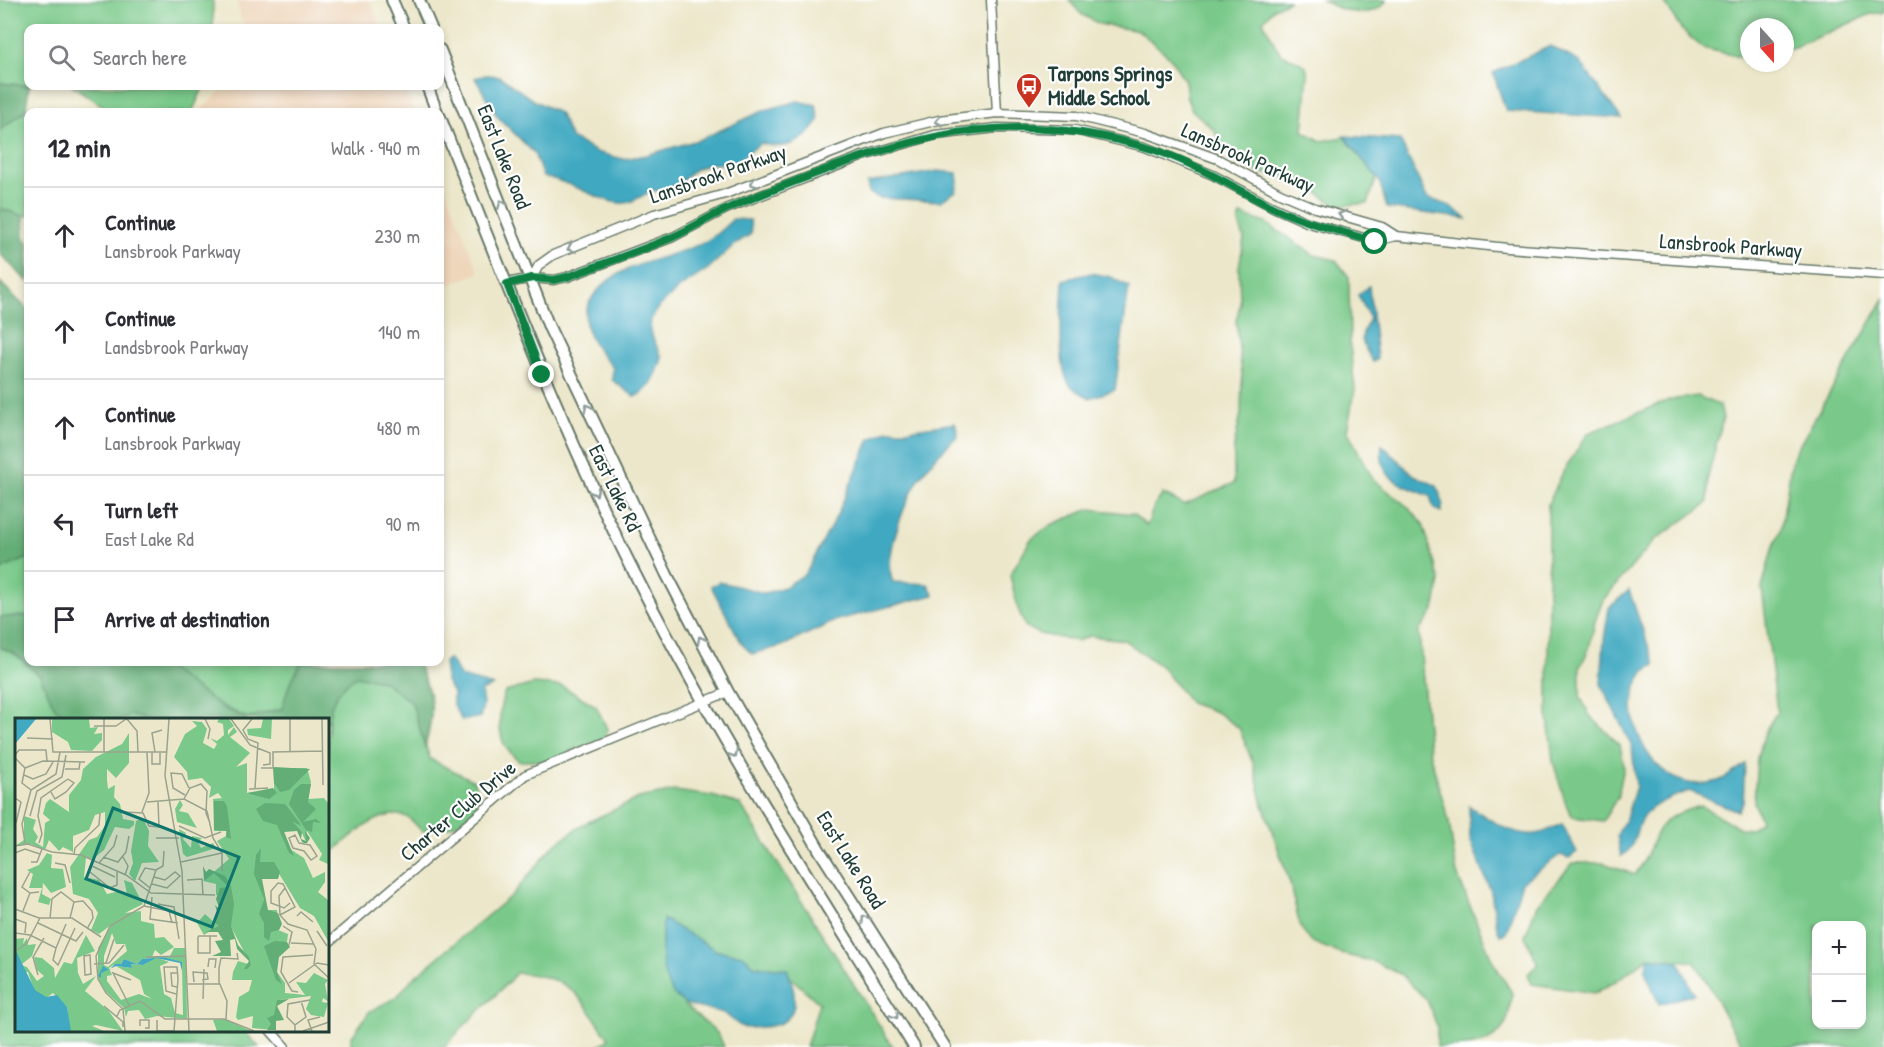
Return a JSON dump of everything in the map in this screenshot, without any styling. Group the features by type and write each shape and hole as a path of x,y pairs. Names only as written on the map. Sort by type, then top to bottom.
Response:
{"main road":[{"path":"392,0 402,24"},
{"path":"419,0 429,24"},
{"name":"East Lake Road","path":"444,60 532,278"},
{"path":"429,90 436,108"},
{"name":"East Lake Rd","path":"444,127 525,334 567,433 640,585 704,704"},
{"name":"East Lake Rd","path":"532,278 549,327 644,529 728,692"},
{"name":"East Lake Road","path":"728,692 820,851 945,1047"},
{"path":"704,704 914,1047"}],"street":[{"path":"991,0 997,114"},
{"name":"Lansbrook Parkway","path":"1396,236 1382,227 1315,208 1280,193 1218,159 1145,133 1077,116 997,114 939,120 884,133 724,194 654,214 553,255 539,265 532,278 554,280 567,277 673,237 728,208 884,148 936,135 997,128 1075,130 1145,147 1214,175 1273,207 1310,223 1375,242 1396,236 1507,248 1884,274"},
{"path":"507,284 532,278"},
{"name":"Charter Club Drive","path":"328,943 525,775 704,704 728,692"},
{"path":"272,1032 285,1047"}],"shaded area":[{"path":"237,0 370,0 379,24 244,24"},
{"path":"222,90 406,90 413,108 203,108"},
{"path":"444,184 479,273 444,286"}],"green space":[{"path":"0,0 213,0 213,24 24,24 24,86 0,83"},
{"path":"1069,0 1290,0 1274,8 1263,21 1280,53 1305,65 1308,74 1303,131 1321,141 1344,137 1377,177 1368,203 1337,206 1312,189 1289,178 1258,172 1220,143 1214,130 1192,110 1187,99 1185,81 1170,57 1139,31 1099,24 1081,14"},
{"path":"1322,0 1387,0 1373,11 1356,12 1338,8"},
{"path":"1663,0 1884,0 1884,12 1871,14 1794,47 1794,18 1740,18 1740,57 1703,48 1681,29"},
{"path":"0,83 24,85 24,90 28,90 26,108 0,130"},
{"path":"79,90 202,90 194,108 106,108"},
{"path":"24,112 24,216 0,208 0,130"},
{"path":"0,208 24,216 24,278 0,254"},
{"path":"1241,215 1266,223 1314,255 1336,260 1349,277 1350,345 1355,389 1347,430 1373,479 1408,507 1423,524 1440,581 1434,611 1419,631 1429,751 1449,822 1457,874 1493,962 1512,993 1507,1019 1501,1030 1495,1036 1479,1044 1437,1047 1437,1026 1427,1000 1400,974 1372,961 1341,954 1312,942 1300,927 1290,883 1263,805 1254,766 1239,728 1216,712 1190,703 1163,668 1124,640 1090,636 1077,641 1040,634 1025,626 1017,606 1010,575 1031,539 1051,525 1090,509 1133,514 1147,526 1154,506 1163,494 1184,505 1234,483 1234,446 1241,414 1242,376 1236,321 1240,305 1239,267 1244,239 1239,222"},
{"path":"0,282 24,306 24,560 0,570"},
{"path":"1884,299 1884,1047 1744,1047 1694,962 1649,957 1595,993 1532,984 1528,974 1538,964 1525,936 1537,905 1573,863 1604,863 1635,875 1662,825 1670,818 1701,806 1740,828 1751,829 1761,821 1754,802 1757,758 1766,730 1777,712 1762,588 1771,553 1781,529 1792,458"},
{"path":"1698,396 1720,406 1723,418 1708,477 1708,503 1654,541 1603,600 1595,621 1589,649 1580,667 1580,696 1590,716 1620,745 1624,767 1618,796 1603,821 1573,817 1566,805 1553,761 1548,717 1548,504 1564,470 1588,433 1669,400"},
{"path":"24,464 24,666 299,666 288,688 282,709 247,718 220,705 224,718 15,718 15,1032 245,1032 259,1047 0,1047 0,473"},
{"path":"24,616 24,662 15,654 0,647 0,617"},
{"path":"29,666 166,666 225,709 247,718 142,718 129,715 123,718 69,718 55,708 40,676"},
{"path":"299,666 419,666 427,685 432,712 425,747 412,703 383,681 356,676 337,694 329,716 328,735 328,718 247,718 282,709 288,688"},
{"path":"356,676 383,681 412,703 430,759 474,781 477,800 470,815 448,827 422,831 404,816 383,817 362,828 328,857 328,713 339,689"},
{"path":"533,684 562,686 596,706 608,731 603,739 549,761 519,761 502,740 501,704 505,692"},
{"path":"675,791 712,796 741,805 893,1047 806,1047 819,1003 790,977 787,969 755,966 743,955 717,951 664,920 662,948 669,982 684,1003 715,1030 724,1047 597,1047 609,1039 573,991 550,979 516,973 445,1047 351,1047 351,1038 370,1011 397,997 411,980 513,894 554,845 584,824 639,798"}],"water":[{"path":"1550,46 1580,62 1621,118 1506,111 1493,73"},
{"path":"486,75 499,76 533,100 559,113 571,138 596,152 623,159 647,155 701,139 765,110 798,101 816,105 819,120 809,134 795,143 779,146 761,143 735,163 709,164 695,169 680,183 665,191 654,191 630,202 617,203 564,182 543,177 534,153 497,116 475,78"},
{"path":"1344,136 1400,140 1427,198 1448,205 1468,219 1387,208 1379,180"},
{"path":"938,171 957,173 958,182 956,191 941,201 879,198 869,193 867,183"},
{"path":"733,219 750,220 751,234 735,244 708,269 678,289 660,306 651,319 650,331 662,358 649,386 635,397 612,380 613,368 596,347 587,330 586,312 589,303 610,279 638,265 704,242"},
{"path":"1091,273 1111,277 1129,287 1115,390 1090,398 1074,389 1068,382 1062,361 1061,332 1063,280"},
{"path":"1369,286 1377,358 1373,362 1362,341 1363,332 1370,319 1358,295"},
{"path":"955,423 958,435 927,468 910,496 893,542 891,558 890,571 893,582 928,584 934,595 837,620 782,646 752,654 742,644 711,586 720,582 765,593 785,587 806,573 837,515 870,439 888,430 907,430"},
{"path":"1382,445 1414,475 1437,486 1443,503 1441,512 1434,509 1430,496 1401,484 1388,474 1384,467"},
{"path":"1629,590 1655,665 1641,678 1634,696 1634,718 1641,740 1653,760 1670,776 1692,783 1718,781 1745,764 1743,803 1738,811 1689,791 1676,796 1656,805 1645,814 1632,845 1621,856 1617,835 1626,818 1636,786 1632,747 1601,684 1609,608"},
{"path":"449,658 461,677 493,686 481,691 483,705 480,717 462,721 453,705 453,693 446,681 444,662"},
{"path":"1469,806 1500,825 1526,834 1541,833 1562,824 1577,852 1569,858 1560,855 1522,882 1506,933 1500,935 1491,892 1470,839"},
{"path":"663,919 717,951 743,955 755,966 787,969 794,1000 790,1016 774,1025 745,1028 723,1013 692,1006 679,999 669,987 664,971"},
{"path":"1649,957 1679,962 1694,994 1659,1004 1645,971"}],"place":[{"name":"Tarpons Springs Middle School","path":"1029,109"}],"route":[{"path":"542,375 507,284 532,278 554,280 567,277 673,237 728,208 884,148 952,132 997,128 1075,130 1145,147 1214,175 1273,207 1310,223 1375,242"}]}
